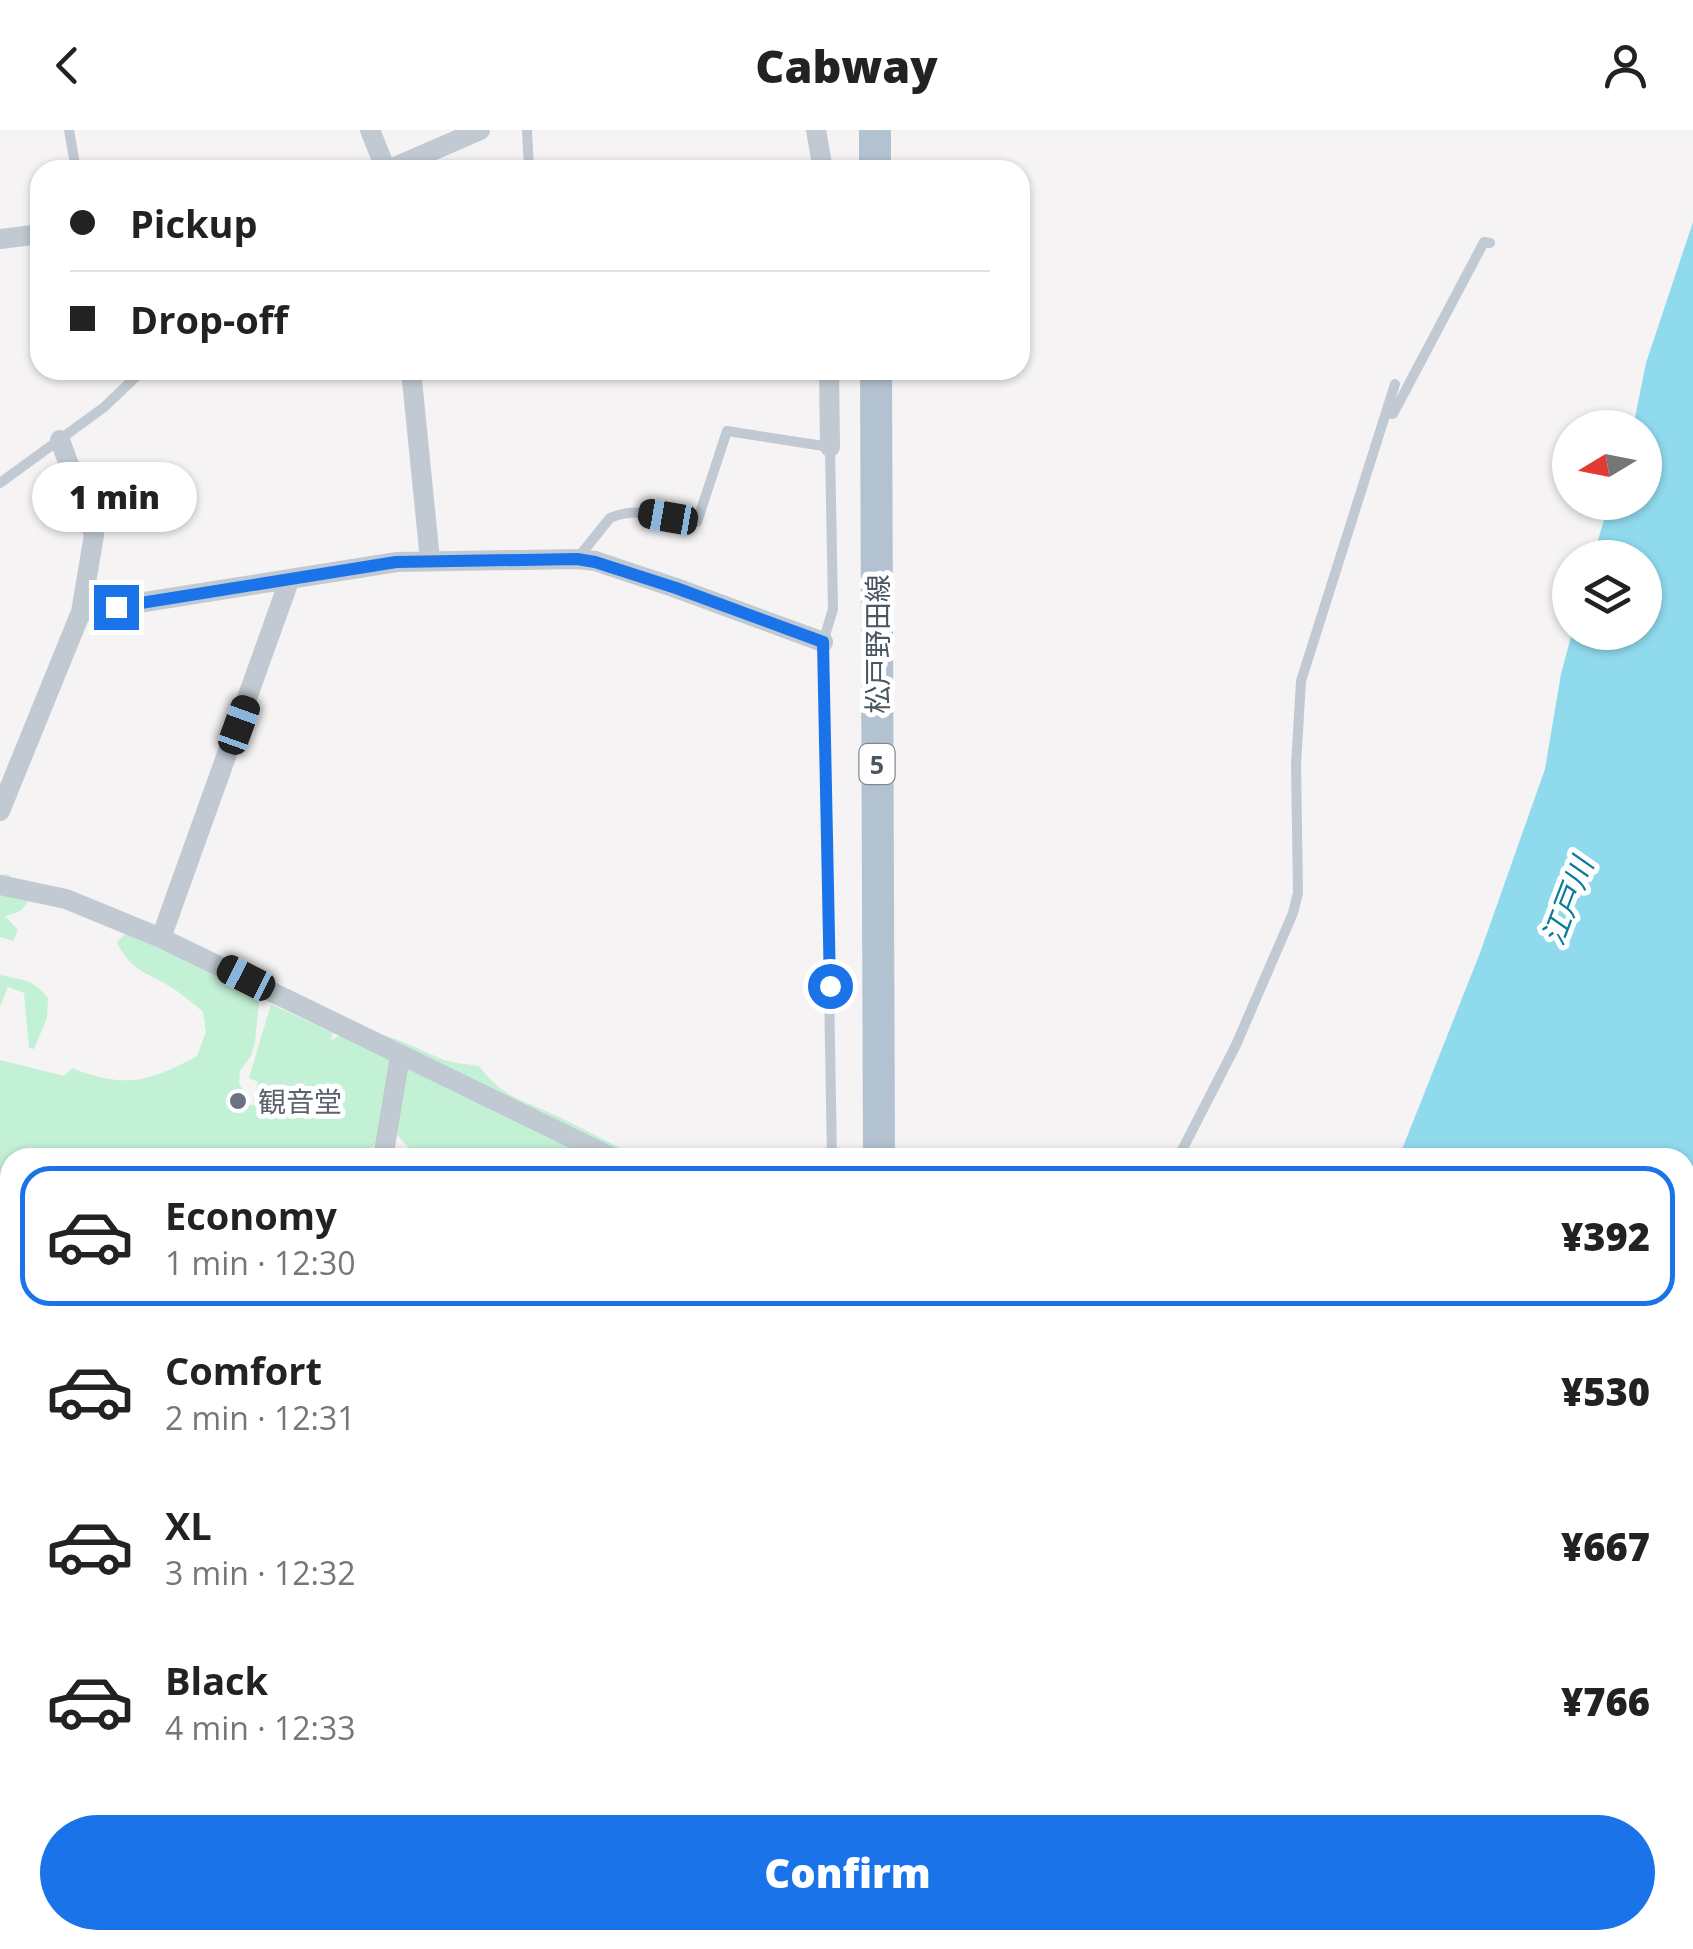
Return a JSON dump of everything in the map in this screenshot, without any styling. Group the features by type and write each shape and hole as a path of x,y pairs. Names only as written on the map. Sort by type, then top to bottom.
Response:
{"main road":[{"path":"875,130 875,160"},
{"name":"松戸野田線","path":"876,380 879,1148"}],"street":[{"path":"370,130 383,160"},
{"path":"410,160 480,130"},
{"path":"816,130 821,160"},
{"path":"0,240 30,236"},
{"path":"412,380 430,560"},
{"path":"828,380 830,447"},
{"path":"0,811 7,768 81,612 93,529 60,440"},
{"path":"81,612 396,562 577,559 692,593 823,642"},
{"path":"161,938 289,581"},
{"path":"0,885 66,899 161,938 592,1148"},
{"path":"386,1148 400,1056"}],"lane":[{"path":"69,130 74,160"},
{"path":"527,130 528,160"},
{"path":"1387,413 1393,414 1484,242 1490,243"},
{"path":"0,483 103,408 132,380"},
{"path":"1183,1148 1236,1045 1293,913 1298,894 1296,765 1301,682 1395,384"},
{"path":"577,559 610,518 618,514 640,512 697,522 727,431 830,447 833,609 823,642 832,1148"}],"green space":[{"path":"7,874 28,888 30,899 21,911 5,916 18,930 13,941 0,937 0,875"},
{"path":"128,931 260,991 255,1042 240,1071 239,1083 249,1105 259,1105 253,1103 258,1082 249,1078 271,1004 333,1033 331,1041 343,1034 371,1032 444,1060 479,1066 515,1098 620,1148 409,1148 395,1132 371,1148 0,1148 0,1060 64,1076 72,1068 107,1079 136,1080 165,1072 197,1056 206,1032 203,1012 136,967 117,942"},
{"path":"0,975 31,983 48,998 47,1018 34,1049 29,1048 24,993 8,987 0,1007"}],"water":[{"name":"江戸川","path":"1693,222 1693,1148 1403,1148 1480,953 1545,769 1567,650 1662,650 1662,540 1598,540 1604,520 1662,520 1662,410 1636,410 1646,363"}],"place":[{"name":"観音堂","path":"238,1101"}],"route":[{"path":"116,607 396,562 577,559 756,614 823,642 830,986"}]}
